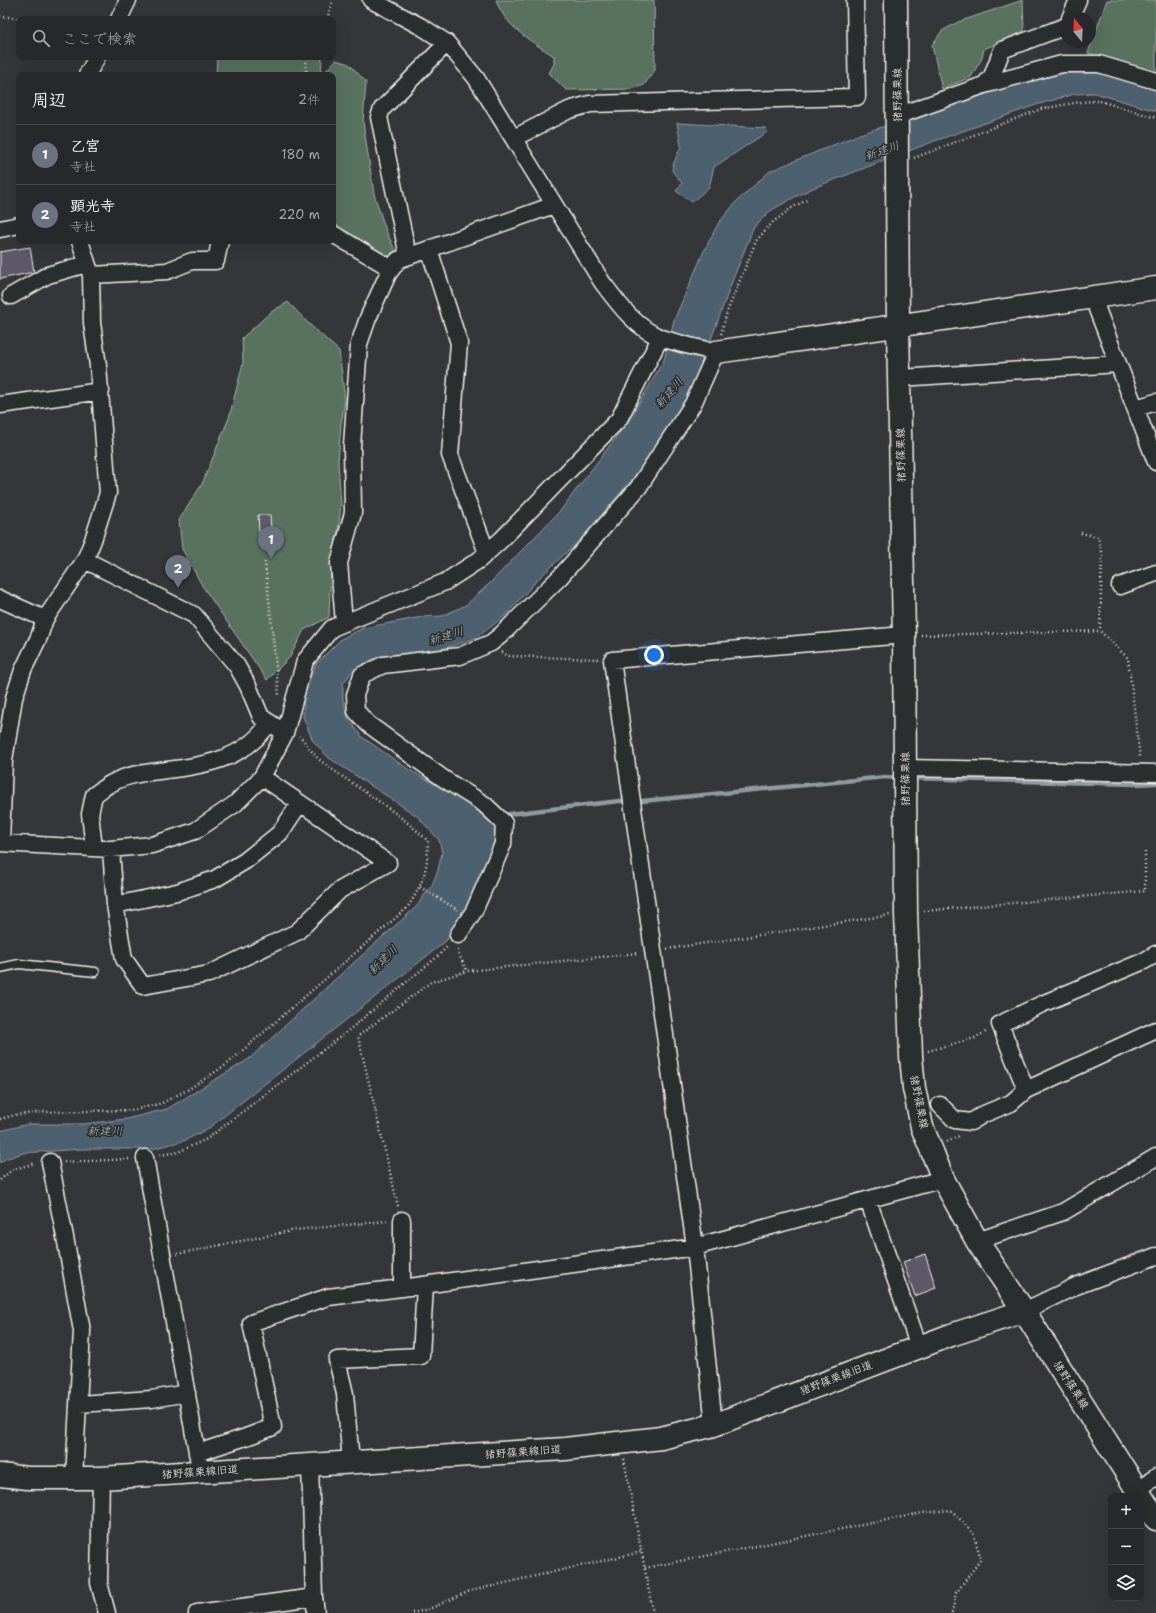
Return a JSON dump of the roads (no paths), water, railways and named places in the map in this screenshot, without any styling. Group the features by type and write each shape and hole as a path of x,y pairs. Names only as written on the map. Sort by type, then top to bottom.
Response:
{"main road":[{"name":"猪野篠栗線","path":"896,0 898,326 904,635 906,913 911,1056 914,1088 922,1127 943,1179 977,1241 1024,1311 1139,1493"},
{"path":"716,352 1092,296 1156,288"},
{"name":"猪野篠栗線旧道","path":"0,1475 28,1478 101,1478 199,1462 310,1464 351,1462 558,1450 661,1438 714,1424 920,1347 1024,1311"},
{"name":"猪野篠栗線","path":"1144,1500 1156,1519"}],"street":[{"path":"120,16 128,0"},
{"path":"371,0 416,23 447,43 476,78 602,282 620,307 638,324 660,338 716,352 693,404 638,488 560,577 501,635 491,643 460,656 383,665 362,675 355,695 356,711 368,724 444,779 484,804 504,823 503,844 474,911 458,936"},
{"path":"514,138 569,110 590,104 857,97 855,0"},
{"path":"1073,12 1078,0"},
{"path":"984,85 992,76 1002,50 1060,28"},
{"path":"408,256 379,117 382,108 447,43"},
{"path":"89,72 95,60"},
{"path":"897,116 984,85 1062,64 1099,64 1156,81"},
{"path":"344,623 339,563 353,513 352,446 359,344 368,318 392,269 398,260 408,256 554,205"},
{"path":"0,229 16,226"},
{"path":"336,236 392,269"},
{"path":"81,244 89,270 92,323 100,391 108,493 96,533 85,560 45,619 39,636 23,670 14,698 4,760 1,844 111,849 152,845 195,831 235,804 262,777 285,733 305,661 332,628 445,582 479,560 619,419 660,338"},
{"path":"11,296 48,275 89,270 167,271 192,261 216,261 219,244"},
{"path":"429,249 459,343 450,455 486,553"},
{"path":"1092,296 1156,462"},
{"path":"900,378 1118,364"},
{"path":"0,405 100,391"},
{"path":"1136,408 1156,402"},
{"path":"85,560 194,615 236,666 248,686 261,717 285,733"},
{"path":"1120,586 1156,573"},
{"path":"0,599 45,619"},
{"path":"714,1424 695,1247 612,660 904,635"},
{"path":"94,848 90,814 94,795 112,782 137,774 183,768 220,760 244,749 262,734 269,723"},
{"path":"905,768 1149,773"},
{"path":"111,849 115,905 124,959 143,986 209,974 297,932 340,890 388,863 262,777"},
{"path":"115,905 177,892 215,879 245,861 280,833 300,803"},
{"path":"1026,1090 1000,1024 1042,1004 1144,961 1156,954"},
{"path":"940,1105 955,1120 970,1122 984,1114 1011,1103 1026,1090 1156,1030"},
{"path":"977,1241 1063,1212 1156,1157"},
{"path":"145,1158 199,1462 273,1427 251,1323 328,1297 425,1285 695,1247 943,1179"},
{"path":"50,1162 66,1237 82,1331 74,1478"},
{"path":"868,1200 920,1347"},
{"path":"402,1220 402,1288"},
{"path":"1024,1311 1076,1286 1156,1256"},
{"path":"351,1462 345,1394 337,1360 421,1356 425,1285"},
{"path":"78,1404 152,1399 187,1393"},
{"path":"310,1464 314,1597 316,1613"},
{"path":"1141,1493 1156,1477"},
{"path":"101,1478 99,1583 107,1613"},
{"path":"197,1613 314,1597"}],"lane":[{"path":"0,968 19,964 95,972"}],"water":[{"name":"新建川","path":"1085,69 1156,88 1156,111 1095,93 1074,94 1036,105 932,142 813,188 770,211 754,227 733,279 694,386 670,427 633,478 582,538 539,578 505,616 476,638 437,651 402,654 362,665 351,673 343,684 343,699 348,718 362,737 408,769 486,813 496,824 496,841 471,902 446,941 209,1128 186,1140 152,1149 82,1149 23,1153 5,1159 0,1163 0,1131 28,1124 83,1124 126,1119 167,1109 249,1059 415,908 432,885 438,870 442,853 439,840 417,816 329,758 313,741 303,717 304,692 316,664 341,639 363,628 422,617 442,616 466,605 490,583 560,511 630,419 664,360 674,320 704,251 718,224 736,202 770,171 860,134 910,118 974,94 1044,74"},
{"path":"677,123 766,128 767,132 714,167 709,187 692,202 676,191 682,183 672,171 681,146"}],"waterway":[{"path":"503,818 509,814 619,801 642,801 885,777 898,778"},
{"path":"910,778 1136,784 1156,783"}],"place":[{"name":"乙宮","path":"271,559"},
{"name":"顕光寺","path":"178,588"}]}
